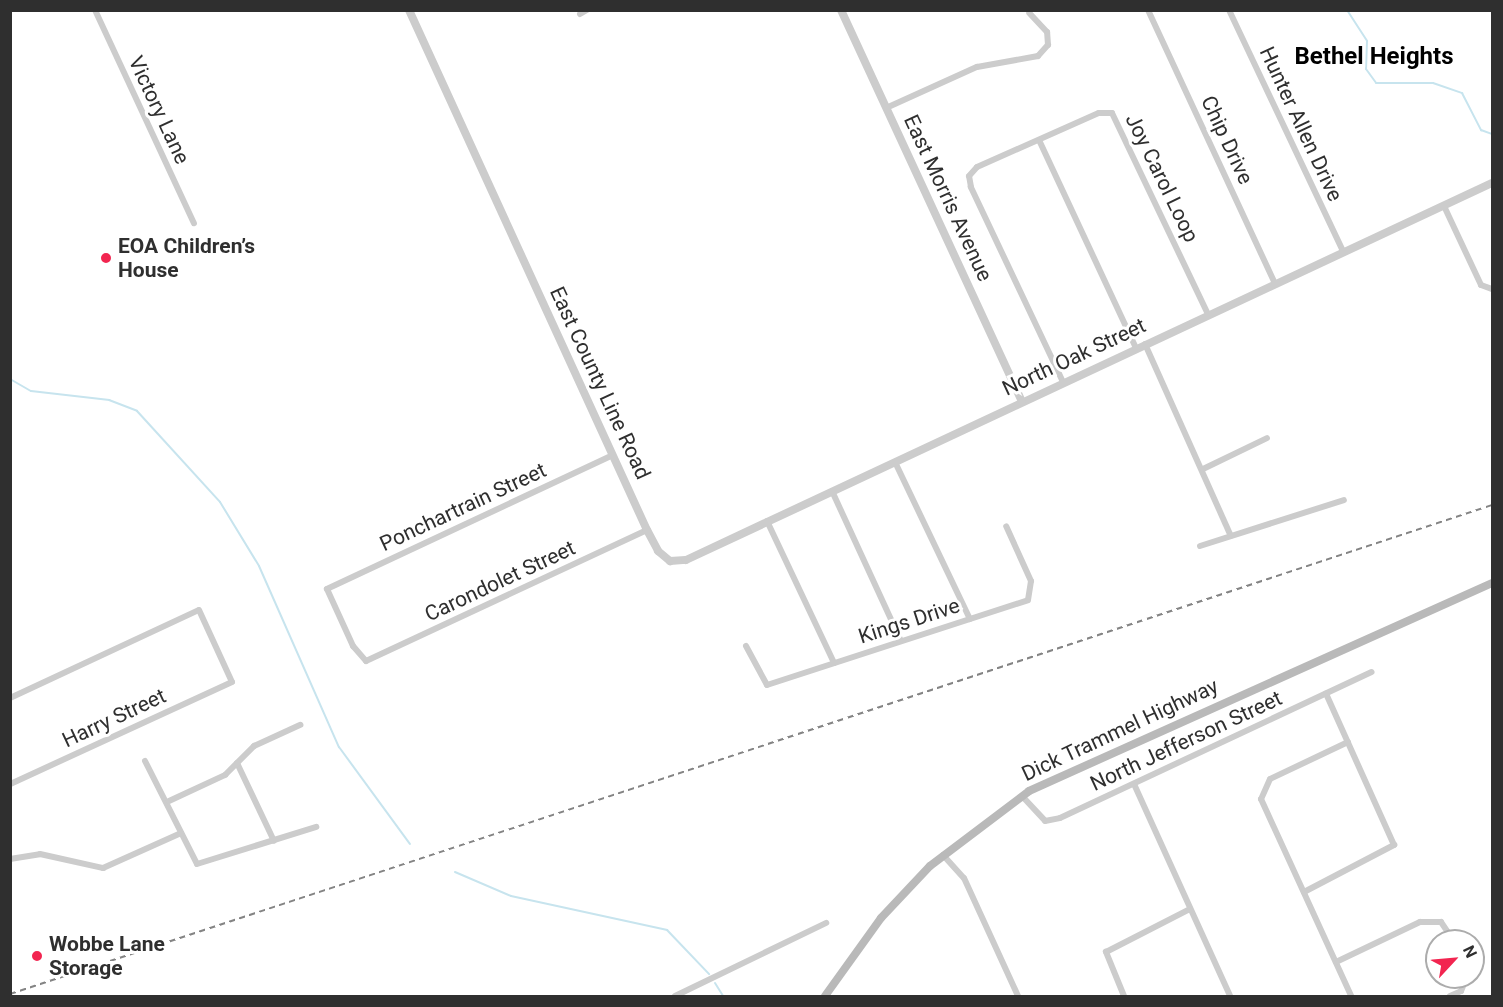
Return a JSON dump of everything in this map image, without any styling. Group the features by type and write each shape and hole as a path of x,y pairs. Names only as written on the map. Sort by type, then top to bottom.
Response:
{"main road":[{"name":"Dick Trammel Highway","path":"825,996 881,918 943,855 1022,796 1492,583"}],"street":[{"name":"Victory Lane","path":"95,10 194,223"},
{"name":"East County Line Road","path":"409,10 647,530 658,551 670,561"},
{"path":"580,14 587,10"},
{"name":"Chip Drive","path":"1148,10 1275,282"},
{"name":"Hunter Allen Drive","path":"1229,10 1343,251"},
{"name":"East Morris Avenue","path":"844,12 1022,401"},
{"path":"886,108 977,67 1038,56 1048,45 1047,32 1029,13"},
{"name":"Joy Carol Loop","path":"1063,382 969,176 978,167 1099,113 1116,116 1208,314"},
{"path":"1039,140 1136,348"},
{"name":"North Oak Street","path":"670,561 686,560 1275,282 1492,183"},
{"path":"1444,206 1481,285 1492,289"},
{"path":"1145,344 1203,469 1231,536"},
{"path":"1203,469 1267,438"},
{"name":"Ponchartrain Street","path":"366,661 353,646 327,589 613,455"},
{"path":"895,462 970,619"},
{"path":"832,491 901,641"},
{"path":"1200,546 1344,500"},
{"path":"767,521 834,663"},
{"name":"Kings Drive","path":"746,646 767,685 1028,600 1032,591 1005,526"},
{"name":"Carondolet Street","path":"366,661 647,530"},
{"name":"Harry Street","path":"10,698 199,610 232,682 10,784"},
{"name":"North Jefferson Street","path":"1022,796 1035,813 1052,821 1371,672"},
{"path":"1304,892 1394,845 1326,694"},
{"path":"169,801 225,775 262,741 300,725"},
{"path":"1348,742 1269,779 1261,790 1263,808 1351,996"},
{"path":"145,761 169,801 181,833 199,865 316,827"},
{"path":"237,763 274,841"},
{"path":"1134,784 1230,996"},
{"path":"10,859 40,854 103,868 181,833"},
{"path":"943,855 964,878 1018,996"},
{"path":"1124,996 1106,952 1190,909"},
{"path":"1336,962 1420,922 1441,922 1446,929"},
{"path":"675,996 826,923"}],"waterway":[{"path":"1347,10 1367,41 1366,69 1376,83 1433,83 1462,93 1481,130 1492,134"},
{"path":"10,379 31,391 109,400 137,411 220,502 259,566 339,747 410,844"},
{"path":"455,872 511,896 667,930 709,974"},
{"path":"715,983 723,996"}],"railway":[{"path":"10,994 1492,505"}],"place":[{"name":"EOA Children’s House","path":"106,258"},
{"name":"Wobbe Lane Storage","path":"37,956"}],"district":[{"name":"Bethel Heights","path":"1374,57"}]}
